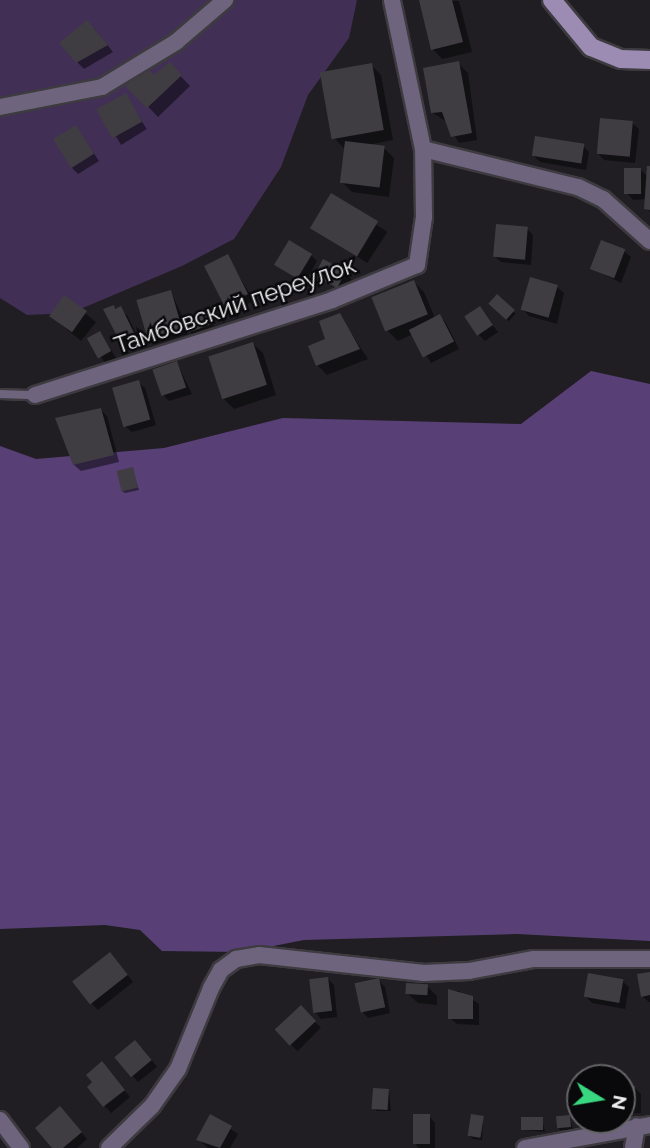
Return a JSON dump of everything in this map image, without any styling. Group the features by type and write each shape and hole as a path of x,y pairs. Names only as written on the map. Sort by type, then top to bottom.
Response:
{"street":[{"path":"0,107 102,87 176,42 225,0"},
{"name":"Тамбовский переулок","path":"35,395 332,300 417,265 424,227 423,149 392,0"},
{"path":"552,0 591,47 621,58 650,60"},
{"path":"423,149 578,187 603,199 650,241"},
{"path":"109,1148 152,1106 178,1069 211,988 221,970 236,959 259,955 424,973 469,971 534,960 650,959"},
{"path":"0,1120 21,1148"},
{"path":"525,1148 643,1125"},
{"path":"633,1148 643,1125"}],"lane":[{"path":"0,394 35,395"}],"shaded area":[{"path":"0,0 357,0 349,38 308,95 281,167 234,239 182,266 71,313 27,315 0,298"},
{"path":"591,371 650,384 650,941 517,934 304,940 242,952 162,951 140,930 105,925 0,929 0,446 36,459 164,448 283,418 521,424"}],"building":[{"path":"419,0 452,0 463,42 431,50"},
{"path":"87,20 108,45 76,63 59,43"},
{"path":"459,61 472,133 451,137 442,112 431,113 423,68"},
{"path":"170,62 182,75 147,108 125,86 146,67 154,75"},
{"path":"372,63 384,130 332,139 320,72"},
{"path":"126,93 142,122 112,138 96,109"},
{"path":"600,118 633,121 630,157 597,154"},
{"path":"76,125 94,154 71,168 53,139"},
{"path":"535,136 584,144 581,164 532,156"},
{"path":"345,141 385,146 380,188 340,183"},
{"path":"647,166 650,166 650,210 644,209"},
{"path":"624,168 641,168 641,194 624,194"},
{"path":"331,193 378,221 357,256 310,228"},
{"path":"496,224 528,227 525,260 493,257"},
{"path":"289,240 312,254 297,279 274,265"},
{"path":"601,240 625,249 614,278 590,269"},
{"path":"228,254 248,294 240,298 243,305 236,309 233,302 225,307 204,266"},
{"path":"323,259 346,271 337,288 314,276"},
{"path":"530,277 558,285 549,318 521,310"},
{"path":"414,280 428,314 385,332 371,297"},
{"path":"171,290 182,328 147,338 136,300"},
{"path":"497,294 515,310 506,320 488,304"},
{"path":"64,295 87,311 72,332 49,316"},
{"path":"114,305 115,309 121,306 134,333 118,338 103,309"},
{"path":"480,306 493,325 477,336 464,317"},
{"path":"207,310 212,324 188,333 183,319"},
{"path":"340,313 360,349 316,366 308,346 325,339 319,321"},
{"path":"440,314 454,342 423,358 409,330"},
{"path":"100,331 111,351 98,358 87,338"},
{"path":"253,342 267,385 222,399 208,357"},
{"path":"177,361 186,387 162,396 152,369"},
{"path":"139,380 150,419 123,427 112,388"},
{"path":"101,408 114,455 73,465 55,418"},
{"path":"133,467 138,487 122,491 117,471"},
{"path":"110,952 128,975 90,1004 72,982"},
{"path":"650,972 650,995 641,997 637,974"},
{"path":"588,973 623,979 619,1003 584,997"},
{"path":"328,977 332,1011 313,1013 309,979"},
{"path":"379,978 385,1007 361,1013 355,983"},
{"path":"406,983 428,984 427,995 405,994"},
{"path":"448,989 473,996 473,1019 448,1019"},
{"path":"301,1005 316,1021 290,1046 275,1030"},
{"path":"135,1040 152,1060 131,1077 114,1057"},
{"path":"102,1061 125,1090 103,1107 87,1087 92,1082 86,1075"},
{"path":"373,1088 389,1089 387,1110 372,1109"},
{"path":"60,1106 82,1132 63,1148 52,1148 35,1128"},
{"path":"210,1114 232,1126 220,1148 196,1140"},
{"path":"413,1114 430,1114 430,1144 413,1144"},
{"path":"471,1114 484,1116 480,1138 468,1136"},
{"path":"566,1115 566,1127 557,1128 556,1116"},
{"path":"521,1117 543,1117 543,1130 521,1130"}]}
